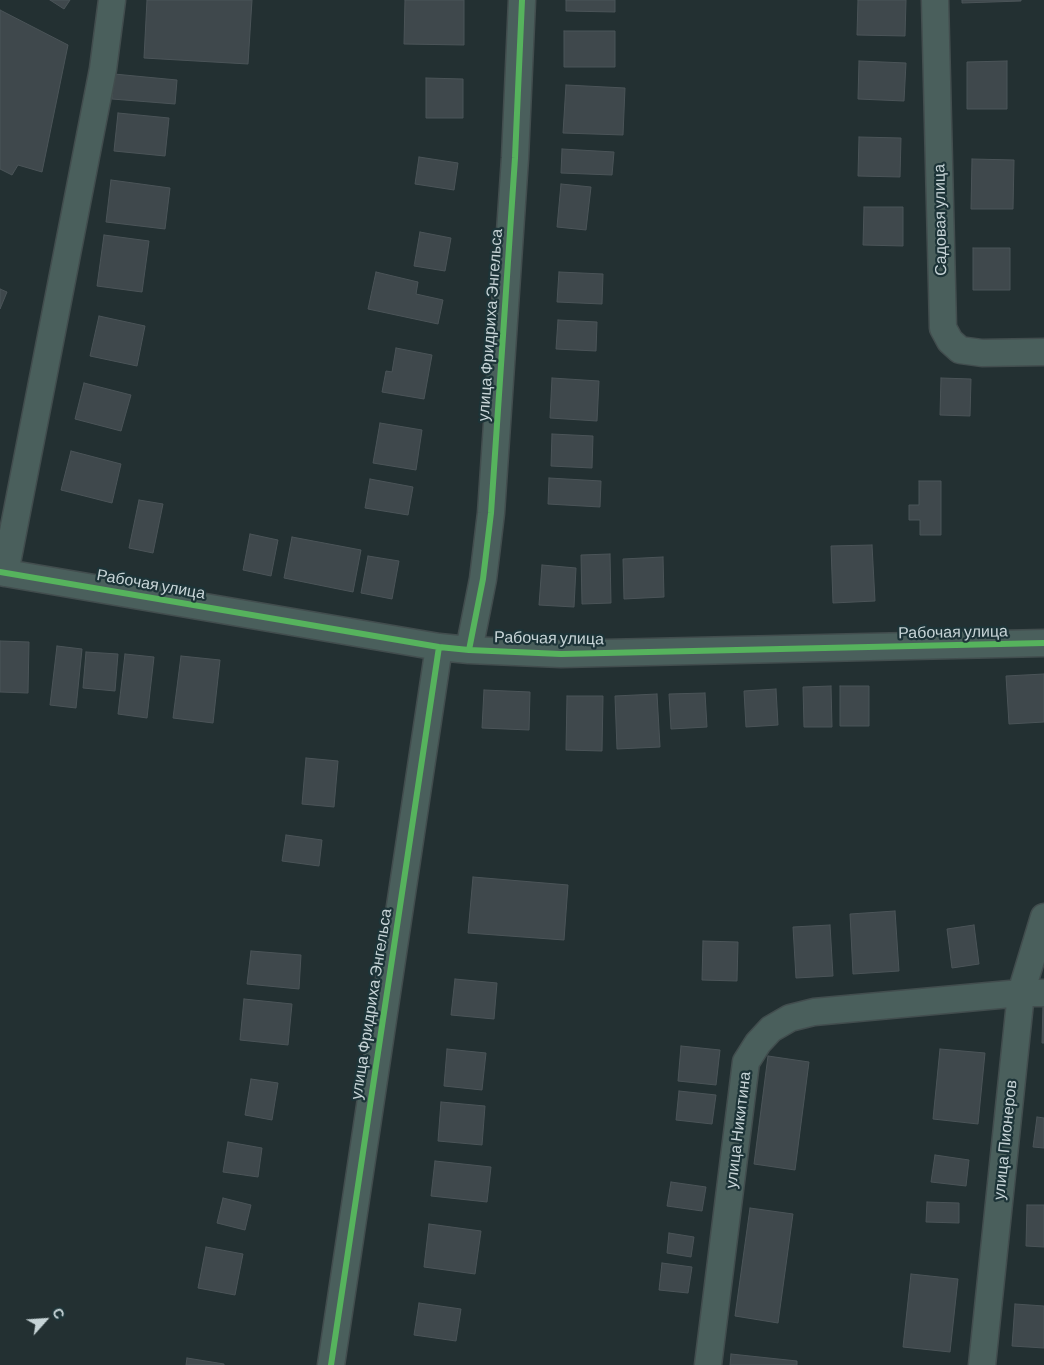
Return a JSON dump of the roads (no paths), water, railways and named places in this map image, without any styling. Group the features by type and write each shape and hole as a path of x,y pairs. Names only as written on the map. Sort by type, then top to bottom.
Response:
{"street":[{"path":"3,572 103,69 112,0"},
{"name":"улица Фридриха Энгельса","path":"469,650 483,579 491,513 515,158 522,0"},
{"name":"Садовая улица","path":"935,0 943,328 950,341 960,350 982,354 1044,352"},
{"name":"Рабочая улица","path":"3,572 438,648 560,654 1044,643"},
{"name":"улица Фридриха Энгельса","path":"331,1365 438,648"},
{"name":"улица Пионеров","path":"982,1365 1044,917"},
{"name":"улица Никитина","path":"708,1365 746,1062 758,1042 771,1029 790,1018 814,1012 1032,993"}]}
